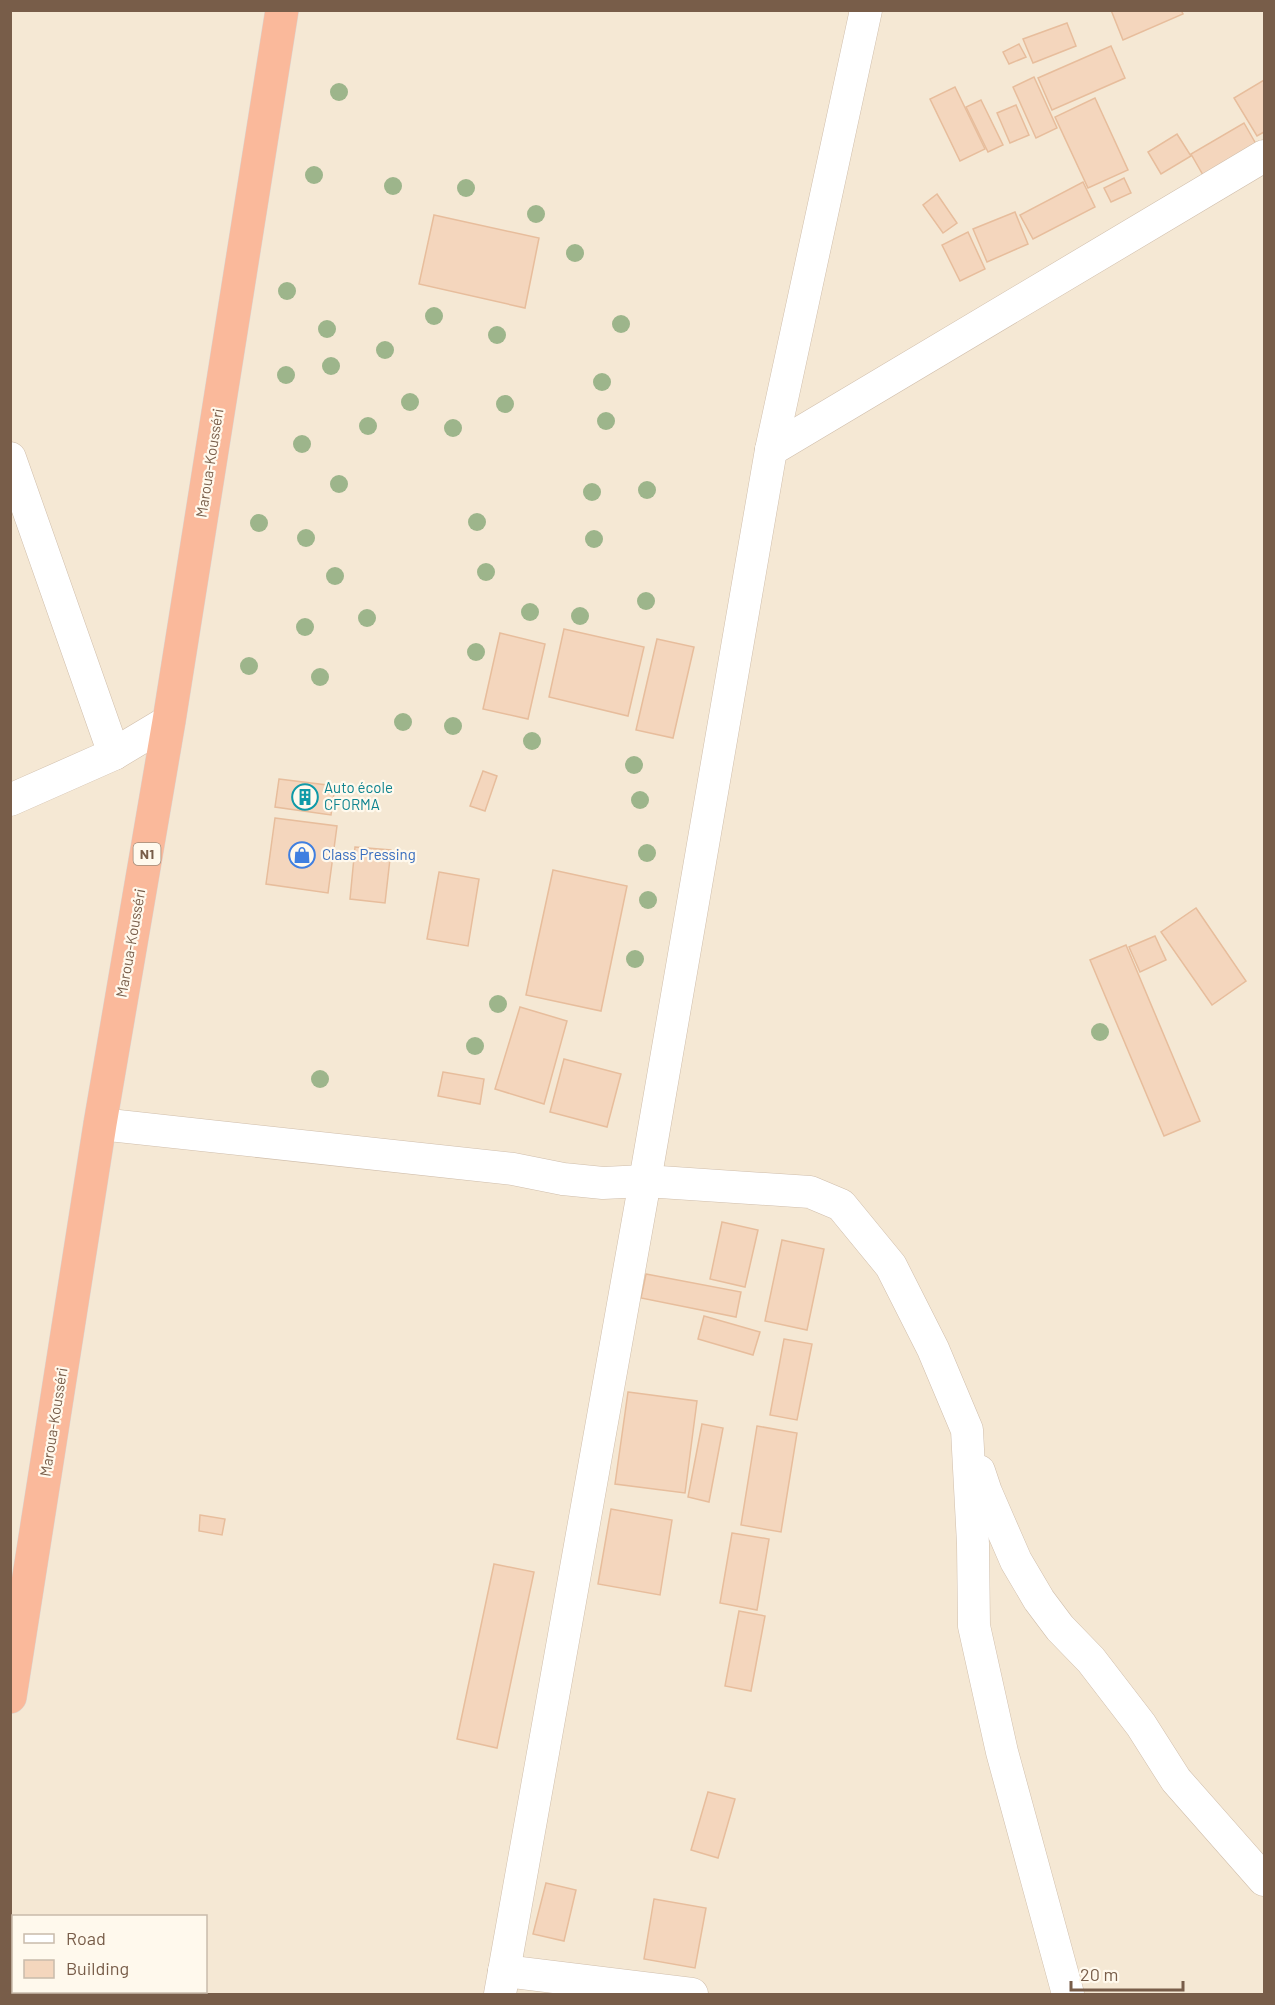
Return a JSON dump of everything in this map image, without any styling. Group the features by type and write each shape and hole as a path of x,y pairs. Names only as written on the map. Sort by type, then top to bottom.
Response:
{"highway":[{"name":"Maroua-Kousséri","path":"10,1697 100,1124 169,721 282,10"}],"street":[{"path":"692,1995 502,1983 645,1181 771,450 866,10"},
{"path":"771,450 1264,156"},
{"path":"10,458 114,754"},
{"path":"10,800 114,754 169,721"},
{"path":"100,1124 513,1168 564,1179 603,1183 645,1181 810,1192 841,1205 891,1266 933,1349 967,1430 986,1492 1016,1561 1039,1600 1060,1628 1091,1660 1141,1725 1176,1780 1264,1880"},
{"path":"967,1430 973,1544 974,1626 1002,1752 1068,1995"}],"shaded area":[{"path":"11,11 1264,11 1264,1994 11,1994"}],"building":[{"path":"1111,10 1181,10 1183,14 1123,40"},
{"path":"1067,23 1076,46 1033,63 1023,39"},
{"path":"1019,44 1026,57 1009,64 1003,52"},
{"path":"1111,46 1125,78 1052,110 1038,78"},
{"path":"1034,77 1057,128 1036,138 1013,87"},
{"path":"1264,80 1264,132 1257,136 1234,98"},
{"path":"955,87 985,149 960,161 930,99"},
{"path":"1095,98 1128,170 1088,188 1055,117"},
{"path":"981,100 1003,145 988,152 966,107"},
{"path":"1016,105 1029,135 1010,143 997,113"},
{"path":"1244,123 1256,144 1203,175 1191,154"},
{"path":"1177,134 1191,156 1161,174 1148,152"},
{"path":"1124,178 1131,193 1111,202 1104,188"},
{"path":"1083,182 1095,207 1033,239 1020,215"},
{"path":"937,194 957,223 943,233 923,205"},
{"path":"1015,212 1028,244 987,262 973,229"},
{"path":"434,215 539,238 525,308 419,284"},
{"path":"968,232 985,269 960,281 942,245"},
{"path":"564,629 644,647 628,716 549,697"},
{"path":"500,633 545,644 528,719 483,709"},
{"path":"657,639 694,647 673,738 636,730"},
{"path":"483,771 497,776 485,811 470,806"},
{"name":"Auto école CFORMA","path":"279,779 335,786 331,815 275,807"},
{"name":"Class Pressing","path":"275,818 337,826 328,893 266,884"},
{"path":"355,847 391,850 385,903 350,899"},
{"path":"553,870 627,886 601,1011 526,995"},
{"path":"439,872 479,879 468,946 427,939"},
{"path":"1196,908 1246,981 1212,1005 1161,932"},
{"path":"1155,936 1166,960 1140,972 1129,947"},
{"path":"1126,945 1200,1121 1164,1136 1090,960"},
{"path":"520,1007 567,1021 544,1104 495,1089"},
{"path":"564,1059 621,1074 607,1127 550,1112"},
{"path":"443,1072 484,1079 480,1104 438,1096"},
{"path":"722,1222 758,1230 745,1287 710,1279"},
{"path":"782,1240 824,1249 807,1330 765,1321"},
{"path":"646,1274 741,1292 736,1317 641,1298"},
{"path":"704,1316 760,1332 753,1355 698,1339"},
{"path":"784,1339 812,1344 797,1420 770,1415"},
{"path":"628,1392 697,1401 685,1493 615,1484"},
{"path":"702,1424 723,1428 709,1502 688,1497"},
{"path":"757,1426 797,1433 781,1532 741,1525"},
{"path":"611,1509 672,1520 660,1595 598,1584"},
{"path":"200,1515 225,1519 222,1535 199,1531"},
{"path":"732,1533 769,1539 757,1610 720,1603"},
{"path":"494,1564 534,1572 497,1748 457,1739"},
{"path":"739,1611 765,1616 751,1691 725,1686"},
{"path":"708,1792 735,1799 718,1858 691,1850"},
{"path":"546,1883 576,1890 564,1941 533,1934"},
{"path":"654,1899 706,1908 695,1968 644,1959"}],"place":[{"name":"Auto école CFORMA","path":"305,797"},
{"name":"Class Pressing","path":"302,855"}]}
